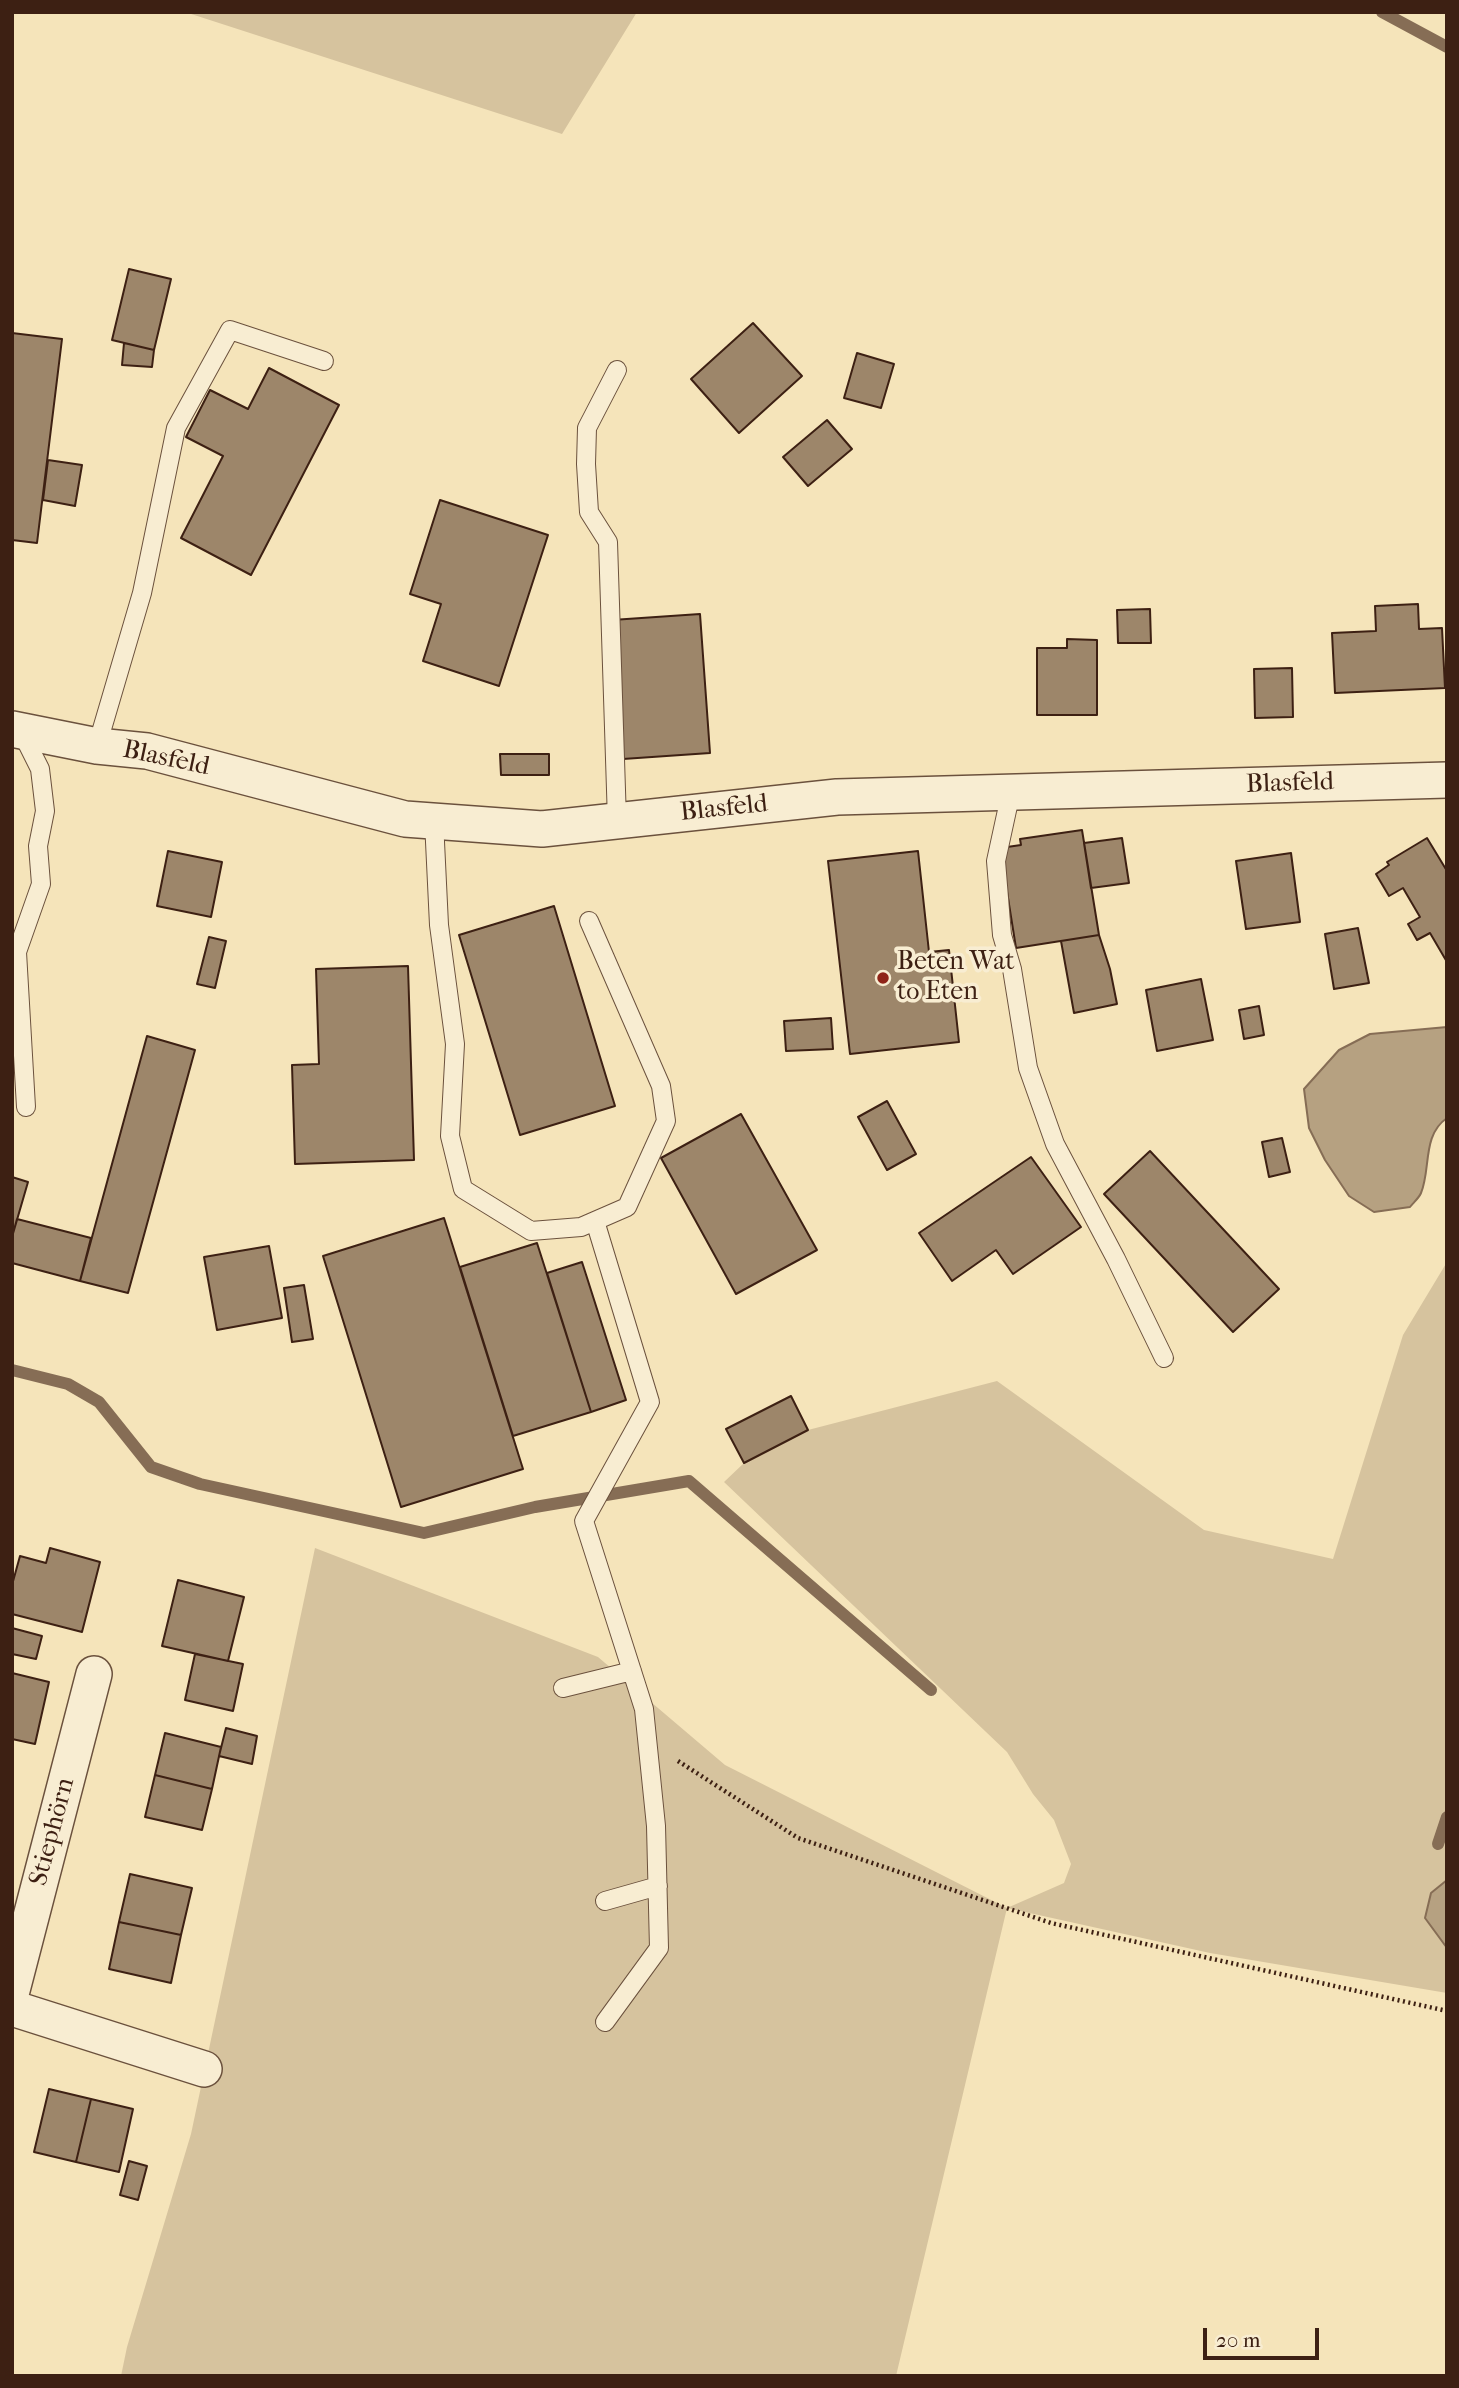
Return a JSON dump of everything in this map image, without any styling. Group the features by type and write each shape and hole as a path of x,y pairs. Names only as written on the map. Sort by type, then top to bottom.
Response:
{"street":[{"name":"Blasfeld","path":"17,730 97,746 147,751 405,819 542,829 837,797 1447,780"},
{"name":"Stiephörn","path":"12,1990 94,1674"},
{"path":"12,2008 204,2070"}],"lane":[{"path":"97,746 142,593 176,428 230,330 324,361"},
{"path":"617,370 587,428 586,464 589,512 608,542 617,821"},
{"path":"17,730 40,769 45,811 38,846 41,884 17,952 26,1107"},
{"path":"1011,792 996,861 1002,935 1012,969 1028,1068 1055,1144 1116,1259 1164,1358"},
{"path":"434,821 439,925 456,1044 450,1136 463,1189 531,1231 581,1227 627,1207 666,1121 661,1086 589,921"},
{"path":"595,1221 650,1402 584,1521 644,1709 656,1826 659,1948 606,2022"},
{"path":"563,1688 632,1671"},
{"path":"606,1901 657,1885"}],"path":[{"path":"647,1742 798,1838 1051,1923 1447,2011"}],"shaded area":[{"path":"185,12 637,12 562,134"},
{"path":"1447,1027 1447,1118 1439,1125 1430,1143 1421,1193 1410,1207 1374,1212 1349,1196 1325,1160 1309,1128 1304,1089 1339,1050 1370,1034"},
{"path":"1447,1262 1447,1993 1210,1953 1007,1908 1064,1883 1071,1864 1054,1820 1033,1794 1007,1752 724,1482 744,1463 808,1430 997,1381 1204,1530 1333,1559 1403,1335"},
{"path":"315,1548 598,1657 725,1765 1007,1908 896,2376 121,2376 127,2347 191,2134"},
{"path":"1447,1880 1447,1948 1425,1918 1431,1893"}],"building":[{"path":"129,269 171,279 154,350 112,340"},
{"path":"753,323 802,376 739,433 691,379"},
{"path":"12,333 62,339 37,543 12,540"},
{"path":"124,343 154,350 152,367 122,365"},
{"path":"857,353 894,364 881,408 844,398"},
{"path":"269,368 339,405 251,575 181,538 223,456 186,437 210,390 248,409"},
{"path":"827,420 852,449 808,486 783,457"},
{"path":"48,460 82,465 75,506 43,500"},
{"path":"440,500 548,535 499,686 423,661 441,604 410,594"},
{"path":"1418,604 1419,629 1442,628 1445,688 1335,693 1332,633 1376,631 1375,606"},
{"path":"1150,609 1151,643 1118,643 1117,610"},
{"path":"700,614 710,753 623,759 612,620"},
{"path":"1067,639 1097,640 1097,715 1037,715 1037,648 1067,648"},
{"path":"1292,668 1293,717 1255,718 1254,669"},
{"path":"500,754 549,754 549,775 501,775"},
{"path":"1082,830 1099,935 1016,948 1000,848 1021,845 1020,839"},
{"path":"1122,838 1129,883 1091,888 1084,843"},
{"path":"1427,838 1447,871 1447,962 1430,933 1417,940 1408,924 1420,917 1403,888 1389,896 1376,874 1389,865 1387,862"},
{"path":"168,851 222,862 211,917 157,906"},
{"path":"918,851 929,952 949,950 959,1042 850,1054 828,861"},
{"path":"1291,853 1300,922 1246,929 1236,861"},
{"path":"554,906 615,1106 520,1135 459,935"},
{"path":"1358,928 1369,983 1334,989 1325,934"},
{"path":"1099,935 1117,1004 1074,1013 1061,941"},
{"path":"209,937 226,941 215,988 197,984"},
{"path":"408,966 414,1160 295,1164 292,1065 319,1064 316,969"},
{"path":"1201,979 1213,1040 1157,1051 1146,990"},
{"path":"1259,1006 1264,1035 1244,1039 1239,1010"},
{"path":"831,1018 833,1049 786,1051 784,1021"},
{"path":"147,1036 195,1050 128,1293 80,1281"},
{"path":"887,1101 916,1154 887,1170 858,1117"},
{"path":"741,1114 817,1250 736,1294 661,1158"},
{"path":"1282,1138 1290,1172 1269,1177 1262,1142"},
{"path":"1150,1151 1279,1289 1233,1332 1104,1194"},
{"path":"1031,1157 1081,1227 1013,1274 996,1250 952,1281 919,1233"},
{"path":"12,1177 28,1182 12,1237"},
{"path":"444,1218 523,1469 401,1507 323,1256"},
{"path":"17,1219 91,1238 80,1281 12,1263 12,1237"},
{"path":"537,1243 591,1412 513,1436 460,1267"},
{"path":"269,1246 282,1318 217,1330 204,1257"},
{"path":"582,1262 626,1400 591,1412 547,1273"},
{"path":"304,1285 313,1339 292,1342 284,1288"},
{"path":"791,1396 808,1430 744,1463 726,1429"},
{"path":"50,1548 100,1562 82,1632 12,1614 12,1585 20,1556 46,1563"},
{"path":"178,1580 244,1597 228,1661 162,1646"},
{"path":"12,1628 42,1636 36,1659 12,1654"},
{"path":"195,1654 243,1664 233,1711 185,1700"},
{"path":"12,1673 49,1682 35,1744 12,1739"},
{"path":"226,1728 257,1736 252,1764 219,1756"},
{"path":"165,1733 221,1747 212,1789 155,1775"},
{"path":"155,1775 212,1789 202,1830 145,1817"},
{"path":"130,1874 192,1888 181,1935 119,1922"},
{"path":"119,1922 181,1935 171,1983 109,1969"},
{"path":"49,2089 91,2099 76,2162 34,2152"},
{"path":"91,2099 133,2109 119,2172 76,2162"},
{"path":"129,2161 147,2166 138,2200 120,2195"}],"waterway":[{"path":"1382,12 1447,47"},
{"path":"12,1370 68,1384 99,1402 151,1467 200,1484 424,1533 535,1507 689,1481 931,1690"},
{"path":"1438,1844 1447,1817"}],"place":[{"name":"Beten Wat to Eten","path":"883,978"}]}
